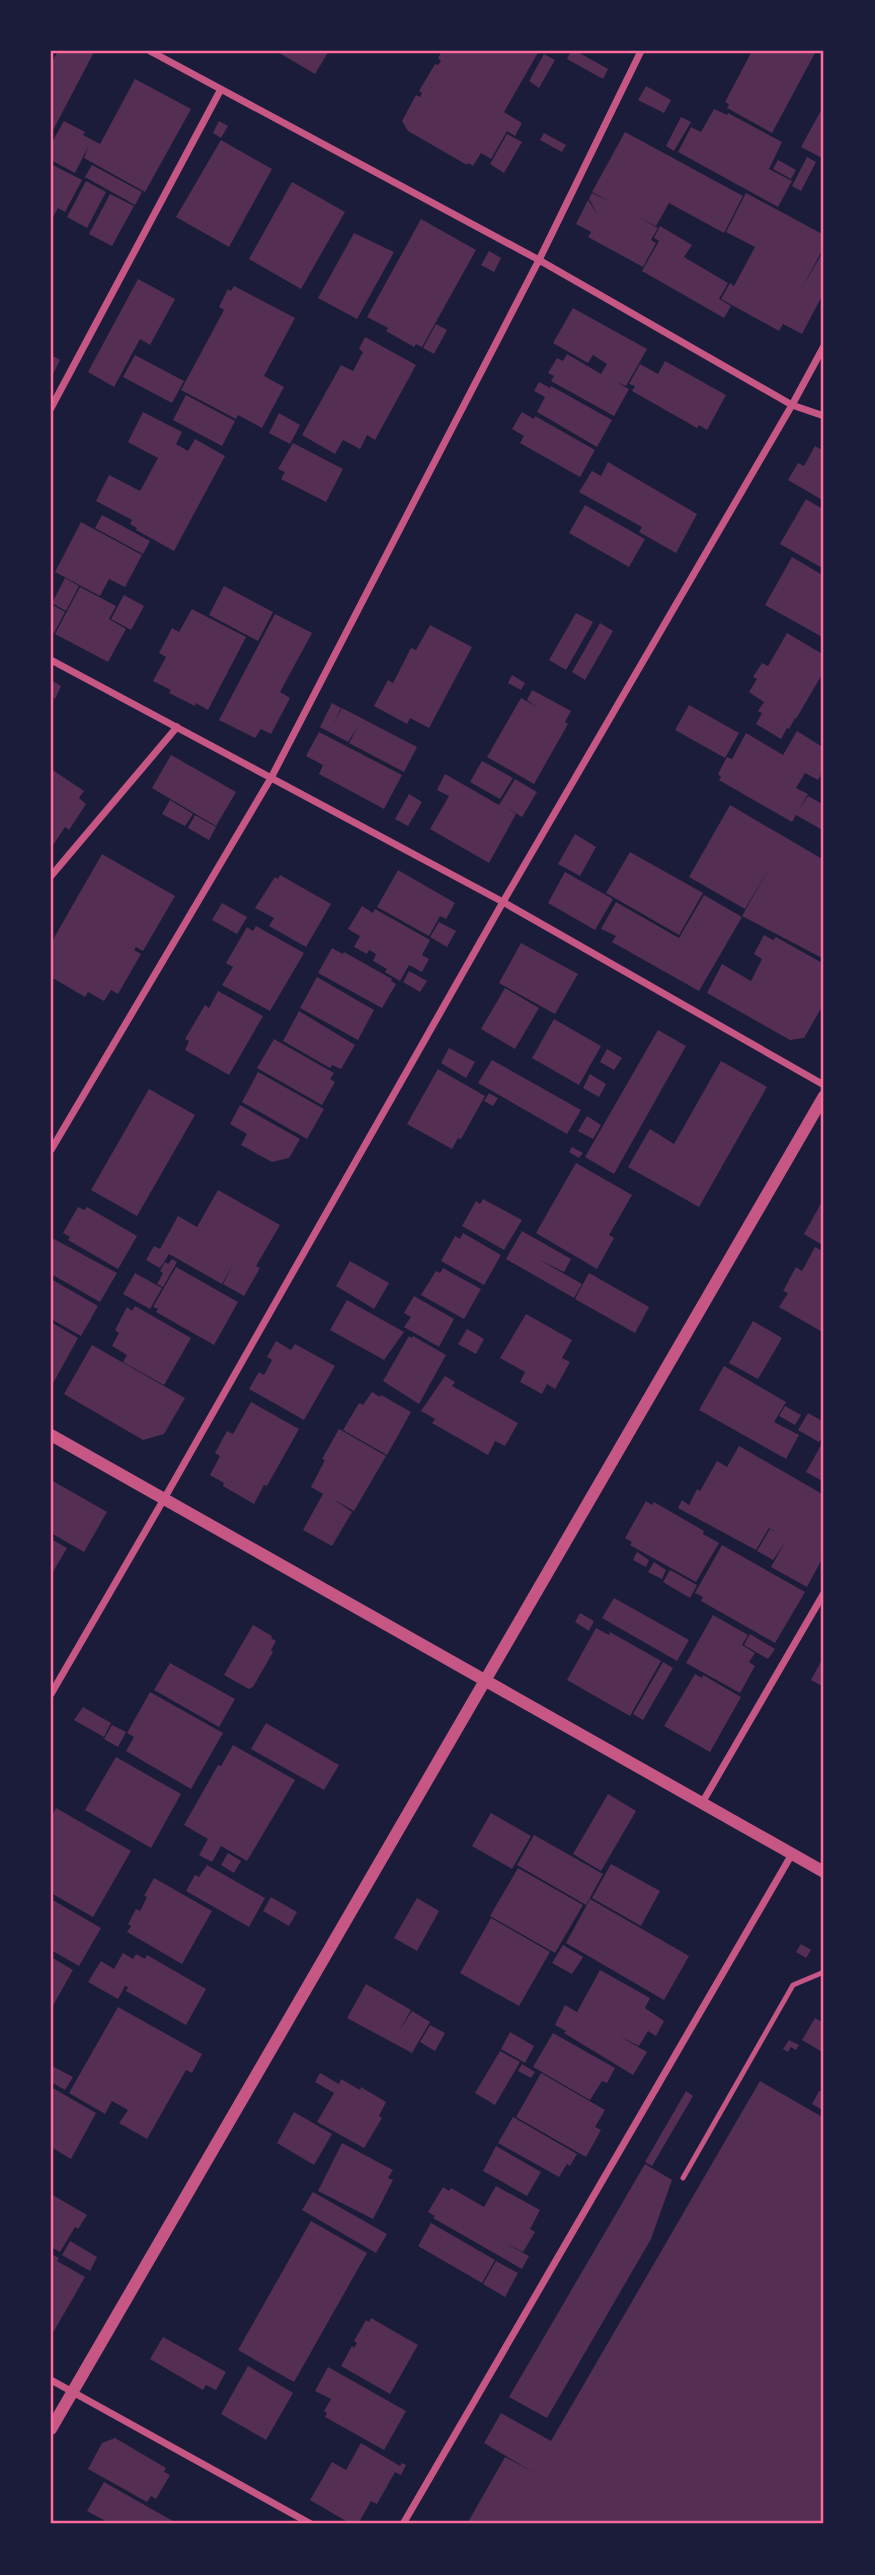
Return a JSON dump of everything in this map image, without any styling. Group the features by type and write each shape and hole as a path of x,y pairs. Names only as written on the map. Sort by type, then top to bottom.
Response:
{"street":[{"path":"150,51 539,260 792,405 824,416"},
{"path":"51,1150 271,778 539,260 641,51"},
{"path":"51,408 221,89"},
{"path":"51,1694 824,346"},
{"path":"51,660 503,902 824,1085"},
{"path":"51,876 177,727"},
{"path":"51,2429 824,1096"},
{"path":"51,1435 824,1872"},
{"path":"702,1803 824,1593"},
{"path":"404,2524 792,1854"},
{"path":"51,2379 312,2524"}],"lane":[{"path":"682,2178 793,1985 824,1972"}],"building":[{"path":"58,51 94,52 51,134 51,64"},
{"path":"276,51 329,51 315,74"},
{"path":"442,51 539,51 504,112 522,123 515,136 507,131 491,159 481,153 473,166 408,131 402,121 416,95 420,97 422,93 419,91 435,64 438,65 441,61 438,58"},
{"path":"571,51 576,51 608,69 603,79 567,59"},
{"path":"752,51 815,53 772,133 727,108 729,104 725,102"},
{"path":"544,54 555,60 539,88 529,81"},
{"path":"135,79 191,109 145,192 84,158 89,145 75,173 51,160 51,144 64,121 100,144"},
{"path":"646,86 671,100 664,113 638,100"},
{"path":"824,105 824,159 801,147"},
{"path":"714,109 727,115 728,113 782,142 769,169 792,181 778,207 678,152 691,127 701,132"},
{"path":"681,117 691,122 674,151 666,146"},
{"path":"219,121 228,126 221,138 213,133"},
{"path":"625,132 743,196 724,233 669,203 656,226 638,217 658,228 651,240 656,243 643,267 588,237 591,232 576,224 588,200 598,215 589,199 592,193 613,203 592,192"},
{"path":"544,133 566,145 562,152 540,140"},
{"path":"507,134 522,142 504,173 490,164"},
{"path":"221,140 272,169 229,247 176,217"},
{"path":"807,157 816,162 801,191 792,186"},
{"path":"778,160 796,170 791,179 773,169"},
{"path":"51,164 82,180 65,212 58,208 51,221"},
{"path":"92,165 142,192 135,205 85,177"},
{"path":"86,181 106,192 87,228 67,217"},
{"path":"292,182 345,212 301,289 249,259"},
{"path":"746,193 824,235 824,247 802,288 824,250 824,292 802,334 783,324 779,331 721,299 730,283 734,286 755,247 726,232"},
{"path":"110,194 134,206 112,246 89,234"},
{"path":"421,219 476,250 422,347 416,344 414,347 367,317"},
{"path":"660,226 692,245 684,257 728,283 719,299 731,306 724,318 642,271 659,241 654,238"},
{"path":"354,233 394,252 357,319 318,298"},
{"path":"489,251 501,258 494,272 481,265"},
{"path":"138,279 175,299 150,345 140,339 114,387 88,372"},
{"path":"234,286 295,318 264,376 284,387 262,428 238,415 236,419 181,390 224,310 219,307 228,289 231,291"},
{"path":"573,308 647,349 626,386 616,382 629,389 614,416 551,381 554,376 548,373 557,358 563,361 567,354 601,374 607,364 593,355 588,363 553,343"},
{"path":"436,324 447,330 434,354 423,348"},
{"path":"365,337 416,365 375,440 367,435 360,449 343,440 335,454 302,435 341,365 353,371 363,352 359,349"},
{"path":"51,355 60,360 51,378"},
{"path":"135,355 184,381 172,403 123,377"},
{"path":"665,361 726,395 707,430 699,425 697,428 632,391 635,386 629,384 640,364 658,374"},
{"path":"539,382 612,420 597,447 537,412 545,397 534,391"},
{"path":"186,395 235,421 222,446 173,420"},
{"path":"143,412 182,432 176,444 188,451 195,439 225,456 174,551 136,530 137,528 130,524 132,520 96,501 109,475 140,491 158,458 128,442"},
{"path":"522,412 534,419 535,416 595,450 580,477 520,443 524,436 512,429"},
{"path":"279,413 300,425 290,444 269,433"},
{"path":"293,443 343,469 326,502 281,479 285,472 278,469"},
{"path":"815,446 824,451 824,501 788,480 798,463 804,466"},
{"path":"608,462 697,514 676,553 639,532 642,527 579,492 592,471 601,476"},
{"path":"806,499 824,510 824,569 780,544"},
{"path":"585,505 645,539 629,567 569,533"},
{"path":"102,515 150,541 143,554 95,528"},
{"path":"81,522 142,555 125,587 109,579 100,596 55,572"},
{"path":"792,557 824,576 824,638 765,605"},
{"path":"65,578 79,586 66,611 52,603"},
{"path":"224,586 273,612 258,641 209,615"},
{"path":"80,587 116,606 109,619 126,629 108,662 55,634"},
{"path":"124,595 144,606 131,630 111,619"},
{"path":"51,604 65,612 54,633 51,632"},
{"path":"192,609 246,637 208,710 169,693 171,690 153,681 166,657 159,653 172,628 179,632"},
{"path":"576,613 593,622 566,670 549,660"},
{"path":"275,614 312,633 280,692 290,698 271,734 261,729 255,738 219,720"},
{"path":"600,623 613,631 585,680 572,672"},
{"path":"430,625 472,647 429,728 410,718 407,724 374,706 388,680 393,683 411,648 416,650"},
{"path":"787,633 824,655 824,671 781,739 756,724 762,713 758,711 764,702 749,692 757,679 753,677 762,663 768,666"},
{"path":"512,675 525,683 521,690 508,683"},
{"path":"51,680 61,686 55,699 51,696"},
{"path":"532,690 571,711 565,722 568,724 534,784 487,757 521,698 537,707 527,700"},
{"path":"332,703 341,708 333,725 342,708 417,747 404,772 349,743 359,725 348,742 320,727"},
{"path":"689,705 739,733 725,758 675,730"},
{"path":"797,731 824,748 824,768 818,780 805,773 796,788 808,794 798,811 808,796 824,805 824,831 796,815 792,822 719,780 721,777 718,774 727,757 732,759 746,733 783,755"},
{"path":"319,732 402,775 384,809 319,774 323,765 306,756"},
{"path":"171,755 236,792 216,826 152,788"},
{"path":"482,761 513,778 500,799 470,782"},
{"path":"51,769 84,791 79,798 86,804 69,830 65,827 51,848"},
{"path":"445,774 499,805 515,779 537,792 522,817 507,808 516,814 489,863 430,829 449,796 437,790"},
{"path":"409,794 422,802 408,826 395,819"},
{"path":"170,800 193,814 185,826 162,814"},
{"path":"730,805 824,860 824,959 742,916 770,867 745,909 689,877"},
{"path":"195,815 216,827 209,840 188,828"},
{"path":"575,834 596,847 580,876 558,864"},
{"path":"630,852 703,893 679,935 606,893"},
{"path":"102,854 175,896 143,951 136,947 134,950 141,954 118,994 111,990 104,1001 88,992 85,997 51,977 51,943"},
{"path":"398,870 455,903 446,919 440,916 429,936 377,907"},
{"path":"565,872 613,899 595,930 548,903"},
{"path":"280,875 331,904 306,947 269,926 274,918 255,908 275,877 278,879"},
{"path":"704,895 742,917 699,991 612,942 616,936 601,929 616,902 679,938"},
{"path":"222,903 247,917 237,934 212,920"},
{"path":"362,906 373,913 375,909 430,940 422,955 429,959 422,972 409,965 400,981 373,961 376,954 369,950 367,954 354,947 360,936 348,929"},
{"path":"439,922 456,931 447,947 430,937"},
{"path":"256,926 304,953 270,1011 222,985 233,967 226,963 247,927 253,931"},
{"path":"764,935 773,940 776,937 824,964 824,1003 804,1038 790,1040 707,993 722,964 751,981 762,959 754,954"},
{"path":"521,943 578,974 555,1014 499,983"},
{"path":"332,948 392,979 396,984 382,1008 318,973"},
{"path":"409,971 427,981 420,992 403,982"},
{"path":"317,977 374,1010 358,1040 300,1008"},
{"path":"505,988 539,1008 515,1049 481,1029"},
{"path":"218,991 263,1016 229,1075 185,1050 189,1041 185,1039 205,1005 209,1008"},
{"path":"299,1011 355,1045 341,1069 332,1065 330,1068 283,1041"},
{"path":"554,1019 601,1046 579,1085 532,1058"},
{"path":"658,1030 686,1046 614,1174 585,1157"},
{"path":"274,1039 334,1073 330,1079 335,1082 322,1105 257,1068"},
{"path":"449,1048 475,1062 466,1078 441,1063"},
{"path":"607,1049 622,1058 614,1070 600,1062"},
{"path":"492,1060 581,1110 567,1134 478,1083"},
{"path":"721,1061 767,1087 699,1207 628,1167 650,1129 674,1144"},
{"path":"438,1069 485,1096 461,1139 458,1138 452,1149 407,1124"},
{"path":"258,1072 324,1109 307,1139 242,1102"},
{"path":"590,1074 606,1084 599,1097 583,1088"},
{"path":"149,1089 195,1115 137,1216 91,1190"},
{"path":"489,1093 498,1098 493,1106 484,1101"},
{"path":"240,1105 300,1139 289,1158 272,1162 241,1145 247,1134 230,1124"},
{"path":"587,1116 601,1125 593,1139 578,1131"},
{"path":"572,1147 583,1153 579,1158 569,1152"},
{"path":"576,1163 632,1195 609,1235 614,1238 597,1269 536,1233"},
{"path":"218,1190 280,1225 256,1266 260,1268 244,1296 223,1284 233,1264 222,1284 169,1254 160,1268 146,1260 154,1246 160,1249 178,1216 197,1227"},
{"path":"824,1198 824,1246 804,1234"},
{"path":"483,1199 522,1220 504,1250 462,1226 476,1201 480,1204"},
{"path":"78,1207 84,1210 87,1207 137,1236 118,1269 68,1240 70,1237 63,1233"},
{"path":"522,1231 571,1259 564,1272 538,1259 582,1284 574,1298 506,1259"},
{"path":"463,1233 501,1255 484,1285 441,1261 455,1236 460,1239"},
{"path":"54,1239 117,1273 100,1302 51,1274 51,1244"},
{"path":"815,1247 824,1252 824,1333 779,1307 788,1293 783,1291 796,1267 802,1271"},
{"path":"172,1259 177,1262 163,1287 157,1284 163,1273 160,1271 165,1262 168,1264"},
{"path":"350,1261 389,1283 374,1309 336,1286"},
{"path":"176,1267 238,1302 214,1345 156,1312 158,1309 153,1307"},
{"path":"443,1268 481,1289 464,1319 421,1295 436,1271 440,1273"},
{"path":"135,1273 162,1288 150,1309 123,1294"},
{"path":"589,1273 649,1307 635,1333 575,1299"},
{"path":"51,1279 98,1306 81,1336 51,1319"},
{"path":"414,1296 454,1319 439,1347 404,1327 411,1317 404,1313"},
{"path":"347,1300 404,1332 384,1360 330,1330"},
{"path":"135,1306 191,1338 164,1385 123,1362 127,1355 112,1346 119,1333 115,1330 127,1307 132,1311"},
{"path":"526,1314 572,1340 562,1358 570,1362 555,1389 547,1384 542,1394 520,1382 525,1372 500,1358"},
{"path":"753,1321 782,1338 758,1379 729,1363"},
{"path":"51,1322 78,1338 51,1387"},
{"path":"467,1329 484,1339 476,1354 458,1344"},
{"path":"409,1336 446,1355 419,1404 383,1381"},
{"path":"276,1341 291,1350 295,1344 335,1366 304,1420 249,1389 259,1372 264,1375 272,1360 267,1357"},
{"path":"92,1345 185,1398 164,1434 143,1440 64,1394"},
{"path":"724,1366 786,1402 774,1422 799,1435 786,1459 699,1410"},
{"path":"445,1376 455,1382 452,1386 518,1423 505,1446 495,1441 488,1455 432,1423 435,1419 421,1411"},
{"path":"372,1392 411,1412 387,1455 343,1430 359,1403 363,1405"},
{"path":"251,1402 299,1429 254,1504 210,1475 220,1456 215,1453 227,1431 233,1434"},
{"path":"785,1406 801,1415 795,1425 779,1416"},
{"path":"808,1413 824,1422 824,1433 819,1442 798,1430"},
{"path":"339,1429 386,1456 354,1511 333,1499 352,1512 332,1546 303,1530 323,1494 311,1487 325,1460 322,1459"},
{"path":"824,1440 824,1482 806,1472"},
{"path":"739,1446 824,1495 824,1550 807,1587 771,1567 784,1544 773,1560 757,1551 770,1529 778,1533 769,1528 756,1550 678,1508 682,1500 689,1505 717,1461 727,1467"},
{"path":"51,1480 107,1512 84,1552 51,1533"},
{"path":"646,1501 652,1505 654,1502 704,1531 703,1534 719,1543 696,1582 630,1545 632,1542 625,1538"},
{"path":"51,1539 67,1548 51,1575"},
{"path":"722,1545 805,1592 775,1643 701,1601 703,1597 695,1593"},
{"path":"637,1552 649,1560 646,1567 633,1560"},
{"path":"654,1562 666,1570 662,1579 648,1572"},
{"path":"670,1570 697,1585 690,1598 663,1582"},
{"path":"614,1598 689,1640 677,1661 602,1618"},
{"path":"580,1613 594,1621 589,1631 575,1622"},
{"path":"713,1615 748,1635 742,1645 755,1653 749,1662 755,1666 740,1693 686,1663"},
{"path":"253,1625 276,1641 271,1650 273,1652 253,1687 249,1689 224,1675"},
{"path":"596,1628 609,1635 610,1632 661,1661 630,1716 567,1680"},
{"path":"750,1634 775,1649 768,1659 744,1645"},
{"path":"824,1656 824,1687 811,1680"},
{"path":"663,1662 673,1668 643,1720 633,1714"},
{"path":"170,1663 235,1699 219,1727 154,1690"},
{"path":"695,1674 702,1678 703,1675 741,1697 710,1752 664,1726"},
{"path":"150,1692 223,1733 191,1789 126,1751 134,1737 127,1733"},
{"path":"83,1707 111,1723 104,1737 74,1720"},
{"path":"266,1723 339,1765 324,1790 251,1749"},
{"path":"112,1725 126,1732 118,1747 104,1739"},
{"path":"233,1745 295,1780 247,1861 221,1846 212,1862 199,1855 208,1839 184,1825 218,1765 221,1766"},
{"path":"116,1757 181,1794 151,1848 85,1810"},
{"path":"608,1794 636,1811 601,1871 573,1854"},
{"path":"56,1808 131,1851 93,1917 51,1893 51,1818"},
{"path":"491,1813 531,1836 512,1869 472,1846"},
{"path":"534,1835 603,1874 586,1905 517,1865"},
{"path":"228,1853 241,1861 234,1873 221,1865"},
{"path":"611,1864 660,1891 641,1926 592,1898"},
{"path":"207,1865 265,1898 249,1927 186,1891 195,1875 199,1877"},
{"path":"518,1868 583,1905 555,1953 490,1916"},
{"path":"154,1878 212,1911 182,1964 127,1932 131,1926 128,1924 136,1909 140,1911 147,1897 144,1896"},
{"path":"271,1897 297,1912 289,1926 263,1911"},
{"path":"417,1898 439,1911 417,1951 394,1938"},
{"path":"51,1899 101,1928 79,1966 51,1950"},
{"path":"590,1899 689,1956 664,2000 566,1943"},
{"path":"491,1918 550,1952 519,2006 460,1973"},
{"path":"801,1944 811,1950 806,1958 796,1952"},
{"path":"563,1945 583,1957 572,1974 552,1963"},
{"path":"123,1953 133,1959 136,1954 145,1959 147,1955 206,1989 186,2025 126,1991 128,1987 125,1986 118,1999 88,1982 101,1961 114,1969"},
{"path":"51,1957 73,1970 51,2009"},
{"path":"600,1970 650,1998 645,2008 664,2021 656,2036 648,2031 639,2046 619,2036 647,2052 633,2075 555,2025 565,2005 577,2012"},
{"path":"366,1984 411,2010 399,2031 412,2011 430,2022 412,2053 347,2018"},
{"path":"118,2007 202,2054 192,2073 186,2070 147,2139 119,2123 128,2110 112,2101 105,2114 69,2093"},
{"path":"815,2018 824,2023 824,2053 802,2040"},
{"path":"430,2025 445,2033 435,2051 420,2042"},
{"path":"510,2032 534,2046 525,2063 501,2049"},
{"path":"553,2033 615,2068 607,2083 602,2081 590,2100 533,2067"},
{"path":"789,2040 799,2045 796,2050 791,2047 788,2052 783,2049"},
{"path":"500,2051 520,2062 495,2105 475,2093"},
{"path":"522,2064 535,2072 531,2078 518,2071"},
{"path":"52,2066 73,2077 65,2090 51,2082"},
{"path":"320,2073 339,2084 341,2079 360,2090 361,2087 386,2102 379,2116 382,2118 364,2148 317,2122 334,2093 315,2082"},
{"path":"541,2073 605,2110 595,2127 601,2130 586,2157 516,2117"},
{"path":"760,2081 824,2118 824,2524 467,2524 505,2457 533,2472 484,2443 501,2413 551,2441"},
{"path":"51,2087 96,2113 71,2159 51,2147"},
{"path":"686,2091 693,2096 652,2166 645,2162"},
{"path":"819,2091 824,2092 824,2111 812,2104"},
{"path":"294,2112 332,2134 314,2165 277,2143"},
{"path":"513,2117 577,2154 559,2177 498,2143"},
{"path":"342,2143 393,2170 388,2178 393,2180 373,2219 318,2191"},
{"path":"496,2146 541,2172 527,2196 483,2171"},
{"path":"645,2164 672,2180 651,2239 547,2418 509,2397"},
{"path":"496,2186 540,2210 530,2229 535,2232 523,2252 503,2242 529,2256 522,2269 433,2218 435,2216 428,2212 443,2187 449,2191 451,2188 484,2207"},
{"path":"313,2192 387,2234 376,2253 302,2210"},
{"path":"51,2194 87,2215 78,2229 75,2227 60,2252 51,2247"},
{"path":"311,2221 367,2253 294,2382 238,2350"},
{"path":"431,2223 495,2260 482,2283 418,2246"},
{"path":"70,2241 97,2257 90,2271 62,2255"},
{"path":"51,2254 59,2258 57,2261 85,2277 54,2331 51,2329"},
{"path":"496,2261 518,2273 505,2297 483,2284"},
{"path":"371,2318 418,2345 390,2394 341,2366 352,2346 354,2348 357,2343 354,2341 366,2320 369,2322"},
{"path":"163,2337 226,2372 216,2390 206,2385 203,2390 150,2359"},
{"path":"248,2366 293,2393 266,2440 221,2414"},
{"path":"328,2367 406,2411 384,2450 325,2417 327,2413 324,2411 331,2399 315,2391"},
{"path":"115,2438 166,2468 164,2472 170,2475 156,2499 151,2496 147,2502 88,2469 102,2443"},
{"path":"361,2443 400,2466 402,2463 406,2465 401,2475 395,2472 377,2504 371,2501 358,2524 351,2524 310,2500 332,2462 346,2470"},
{"path":"104,2482 178,2524 111,2524 87,2511"}]}
